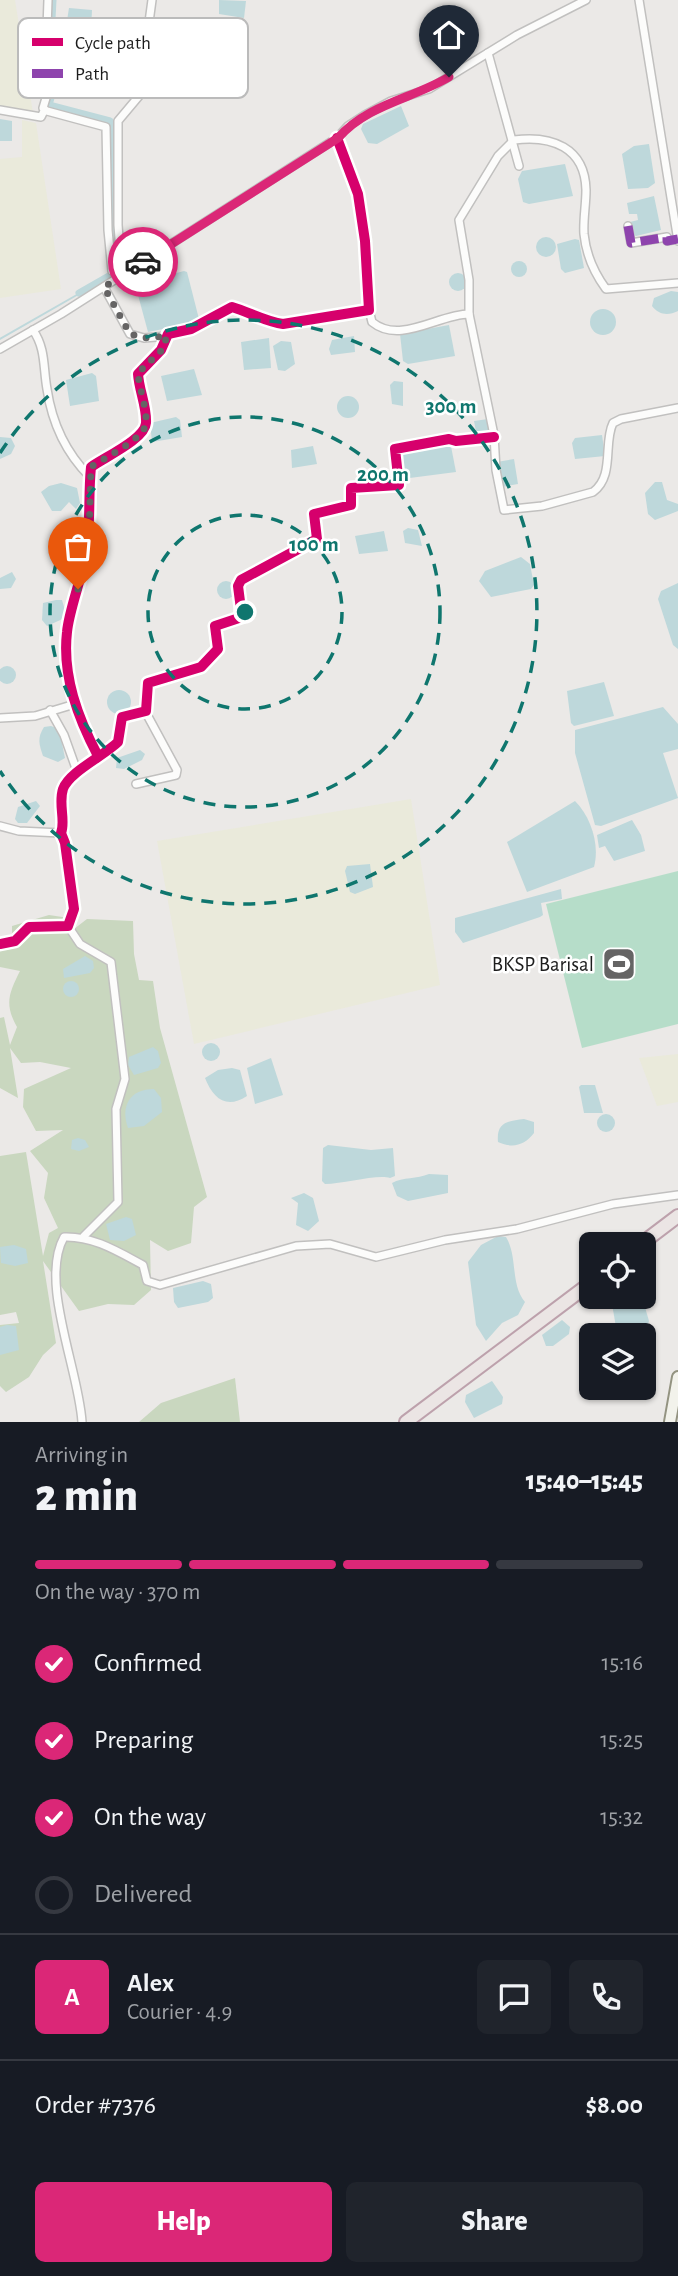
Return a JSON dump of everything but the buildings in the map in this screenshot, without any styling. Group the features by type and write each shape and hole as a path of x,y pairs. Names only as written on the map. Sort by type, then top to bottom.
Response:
{"highway":[{"path":"656,1233 678,1216"},
{"path":"406,1422 579,1292"}],"main road":[{"path":"670,1422 678,1377"}],"street":[{"path":"47,18 48,0"},
{"path":"150,18 152,0"},
{"path":"0,349 104,287 338,138 365,115 391,102 429,89 488,53 586,0"},
{"path":"628,226 631,243 667,237 667,241 678,240 639,0"},
{"path":"488,53 519,166"},
{"path":"0,110 41,117 47,98"},
{"path":"121,276 118,121 137,98"},
{"path":"44,111 106,127 108,230 112,271"},
{"path":"338,138 358,194 372,322 386,329 409,328 469,314"},
{"path":"678,283 606,289 594,270 584,235 586,187 582,166 551,139 514,140 498,156 459,220 469,280 469,314 494,437 503,510 521,509 593,492 600,487 611,445 611,428 616,420 678,408"},
{"path":"104,287 130,334 144,338 167,336 199,326 232,307 258,315 270,323 283,324 369,310"},
{"path":"33,330 45,358 46,388 54,420 75,462 90,477"},
{"path":"98,756 75,704 66,659 67,630 86,553 92,498 91,467 139,438 146,421 138,373 162,350 167,336"},
{"path":"136,784 170,778 176,775 177,770 145,711 148,683 205,665 218,649 215,626 242,617 239,586 241,580 317,539 314,514 351,505 351,488 399,485 395,449 449,439 456,441 494,437"},
{"path":"0,718 35,716 75,704"},
{"path":"50,710 64,735 78,774"},
{"path":"68,926 74,909 61,833 63,829 60,808 64,787 118,742 122,717 145,711"},
{"path":"0,826 19,831 61,833"},
{"path":"0,944 15,941 29,927 68,926"},
{"path":"68,926 80,944 111,962 125,1079 116,1109 118,1202 84,1236"},
{"path":"82,1422 81,1404 60,1310 55,1253 64,1237 84,1236 143,1265 147,1281 160,1285 296,1246 330,1244 376,1257 445,1240 517,1229 613,1204 678,1195"}],"shaded area":[{"path":"0,0 15,0 18,19 18,98 31,98 33,113 0,108"},
{"path":"22,120 36,123 61,289 0,298 0,159 22,157"},
{"path":"411,799 440,985 194,1044 157,841"},
{"path":"678,1054 678,1102 657,1106 639,1058"}],"green space":[{"name":"BKSP Barisal","path":"678,871 678,1024 582,1048 546,904"},
{"path":"49,915 69,918 74,929 87,919 133,921 134,954 139,980 153,981 160,1028 207,1197 194,1207 191,1243 168,1251 150,1240 151,1290 134,1305 108,1304 79,1311 43,1261 56,1343 43,1355 29,1377 6,1392 0,1386 0,1325 19,1323 16,1312 0,1315 0,1156 26,1152 43,1256 49,1233 58,1228 44,1198 48,1173 30,1151 63,1130 36,1131 23,1107 24,1089 71,1068 40,1062 21,1063 10,1048 18,1098 0,1088 0,1018 4,1017 10,1045 17,1027 9,1005 20,971 0,967 0,944 12,934 12,926"},
{"path":"235,1378 240,1422 139,1422 161,1403"}],"water":[{"path":"219,0 246,1 244,18 219,14"},
{"path":"69,8 92,10 92,18 67,18"},
{"path":"401,106 409,126 377,144 368,143 361,129 363,124"},
{"path":"0,119 12,121 12,141 0,141"},
{"path":"649,144 655,183 648,188 628,189 622,154 634,146"},
{"path":"565,164 573,196 529,204 523,202 518,179 522,171"},
{"path":"654,196 661,230 636,236 632,234 630,222 638,220 637,214 629,214 627,203"},
{"path":"546,237 553,240 556,247 553,254 546,257 539,254 536,247 539,240"},
{"path":"579,240 584,268 565,273 561,269 557,244"},
{"path":"516,261 522,261 527,269 525,275 516,277 511,272 511,266"},
{"path":"187,272 199,319 193,323 148,332 135,284"},
{"path":"458,273 464,276 467,282 464,288 458,291 452,288 449,282 452,276"},
{"path":"671,291 678,292 678,311 671,314 661,313 652,306 654,298"},
{"path":"603,309 612,313 616,322 612,331 603,335 594,331 590,322 594,313"},
{"path":"449,325 455,356 408,364 403,361 400,334"},
{"path":"354,336 355,352 331,355 329,349 332,340"},
{"path":"269,338 271,368 244,370 241,342"},
{"path":"281,341 291,342 295,364 285,371 278,370 273,346"},
{"path":"194,369 202,395 167,401 161,376"},
{"path":"92,373 96,376 99,401 70,406 66,380"},
{"path":"394,381 403,382 403,406 392,404 390,385"},
{"path":"348,396 356,399 359,407 356,415 348,418 340,415 337,407 340,399"},
{"path":"176,417 180,420 182,437 152,442 150,423"},
{"path":"488,419 491,435 477,437 474,421"},
{"path":"602,435 605,456 575,459 572,443 575,438"},
{"path":"0,437 11,438 15,446 11,454 0,459"},
{"path":"450,441 456,472 402,479 396,451"},
{"path":"313,446 317,464 292,468 291,450"},
{"path":"514,459 518,484 501,487 497,462"},
{"path":"655,482 662,482 667,500 678,504 678,511 655,520 648,514 645,493"},
{"path":"61,483 77,488 80,503 76,509 69,502 61,511 52,511 41,492 49,486"},
{"path":"408,528 418,530 422,546 405,543 403,531"},
{"path":"384,531 388,551 359,554 355,536"},
{"path":"521,557 530,564 534,585 531,589 491,597 479,581 485,571"},
{"path":"12,572 16,579 11,588 0,589 0,578"},
{"path":"226,581 232,584 235,590 232,596 226,599 220,596 217,590 220,584"},
{"path":"678,583 678,649 673,645 658,599 661,591"},
{"path":"62,600 67,617 47,626 42,620 43,603"},
{"path":"4,667 10,667 15,672 15,678 10,683 4,683 -1,678 -1,672"},
{"path":"604,682 614,716 574,726 571,723 567,691"},
{"path":"119,690 128,693 131,702 128,711 119,714 110,711 107,702 110,693"},
{"path":"663,707 678,724 678,749 663,753 678,798 601,826 595,825 575,753 575,730"},
{"path":"44,727 59,729 65,758 58,762 43,756 40,744 40,734"},
{"path":"140,750 145,754 142,760 124,769 116,768 117,758"},
{"path":"36,801 40,806 27,823 18,823 15,819 18,807"},
{"path":"575,801 586,815 593,832 596,850 594,867 527,892 507,842"},
{"path":"632,820 641,835 645,851 614,861 605,846 599,848 597,835"},
{"path":"370,864 373,887 355,894 350,892 345,871 347,866"},
{"path":"561,889 562,899 541,903 543,915 540,917 463,943 455,932 455,918"},
{"path":"85,956 93,961 94,968 90,973 64,978 63,969"},
{"path":"68,981 74,981 79,989 77,995 68,997 63,992 63,986"},
{"path":"211,1043 217,1046 220,1052 217,1058 211,1061 205,1058 202,1052 205,1046"},
{"path":"153,1047 158,1051 161,1063 158,1068 134,1075 128,1065 129,1057"},
{"path":"271,1058 283,1095 255,1104 247,1068"},
{"path":"218,1070 240,1070 247,1096 227,1102 216,1096 205,1078"},
{"path":"595,1085 603,1113 584,1113 579,1087"},
{"path":"154,1089 161,1098 162,1112 144,1126 128,1128 125,1113 129,1100 139,1092"},
{"path":"606,1114 612,1117 615,1123 612,1129 606,1132 600,1129 597,1123 600,1117"},
{"path":"524,1119 534,1122 534,1133 530,1137 523,1143 514,1145 498,1142 501,1126"},
{"path":"72,1140 85,1140 89,1147 79,1151 71,1149"},
{"path":"328,1145 371,1150 393,1148 395,1176 325,1184 322,1181 323,1148"},
{"path":"429,1174 448,1175 448,1193 408,1201 397,1196 392,1183"},
{"path":"304,1193 313,1198 319,1221 308,1231 296,1225 298,1203 291,1198"},
{"path":"126,1217 132,1219 136,1235 124,1241 110,1240 106,1224"},
{"path":"498,1236 506,1237 510,1245 517,1287 525,1302 518,1315 502,1323 486,1341 476,1325 468,1262 481,1245"},
{"path":"14,1245 26,1249 28,1263 15,1266 1,1263 0,1247"},
{"path":"203,1281 211,1284 213,1298 208,1302 178,1308 174,1302 173,1288"},
{"path":"613,1309 646,1309 649,1321 648,1323 615,1323"},
{"path":"562,1320 570,1327 569,1334 553,1346 546,1346 542,1335"},
{"path":"16,1326 19,1350 0,1355 0,1327"},
{"path":"492,1381 503,1397 502,1404 474,1418 465,1402 466,1395"}],"waterway":[{"path":"52,18 53,0"},
{"path":"51,98 49,105 110,121 113,250"},
{"path":"79,293 114,273 114,268"},
{"path":"0,339 82,292"}],"marked path":[{"path":"628,226 631,243 667,237 667,241 678,239"}],"cycle path":[{"path":"98,756 73,696 66,648 68,623 88,542 91,467 132,441 144,429 146,417 138,374 161,350 168,334 191,329 232,307 283,324 369,310 365,241 358,194 337,138"},
{"path":"0,944 15,941 29,927 68,926 74,909 65,843 61,833 63,789 72,776 118,742 122,717 146,711 148,683 201,667 218,649 215,626 242,617 238,586 241,580 317,539 314,514 351,505 351,488 399,485 395,449 449,439 456,441 494,437"}],"way so far":[{"path":"78,589 89,537 91,467 118,448 139,438 146,421 138,373 162,350 167,336 144,338 130,334 104,287 143,262"}],"place":[{"name":"BKSP Barisal","path":"619,964"}],"route":[{"path":"143,262 338,138 348,126 365,115 391,102 429,89 449,77"}]}
